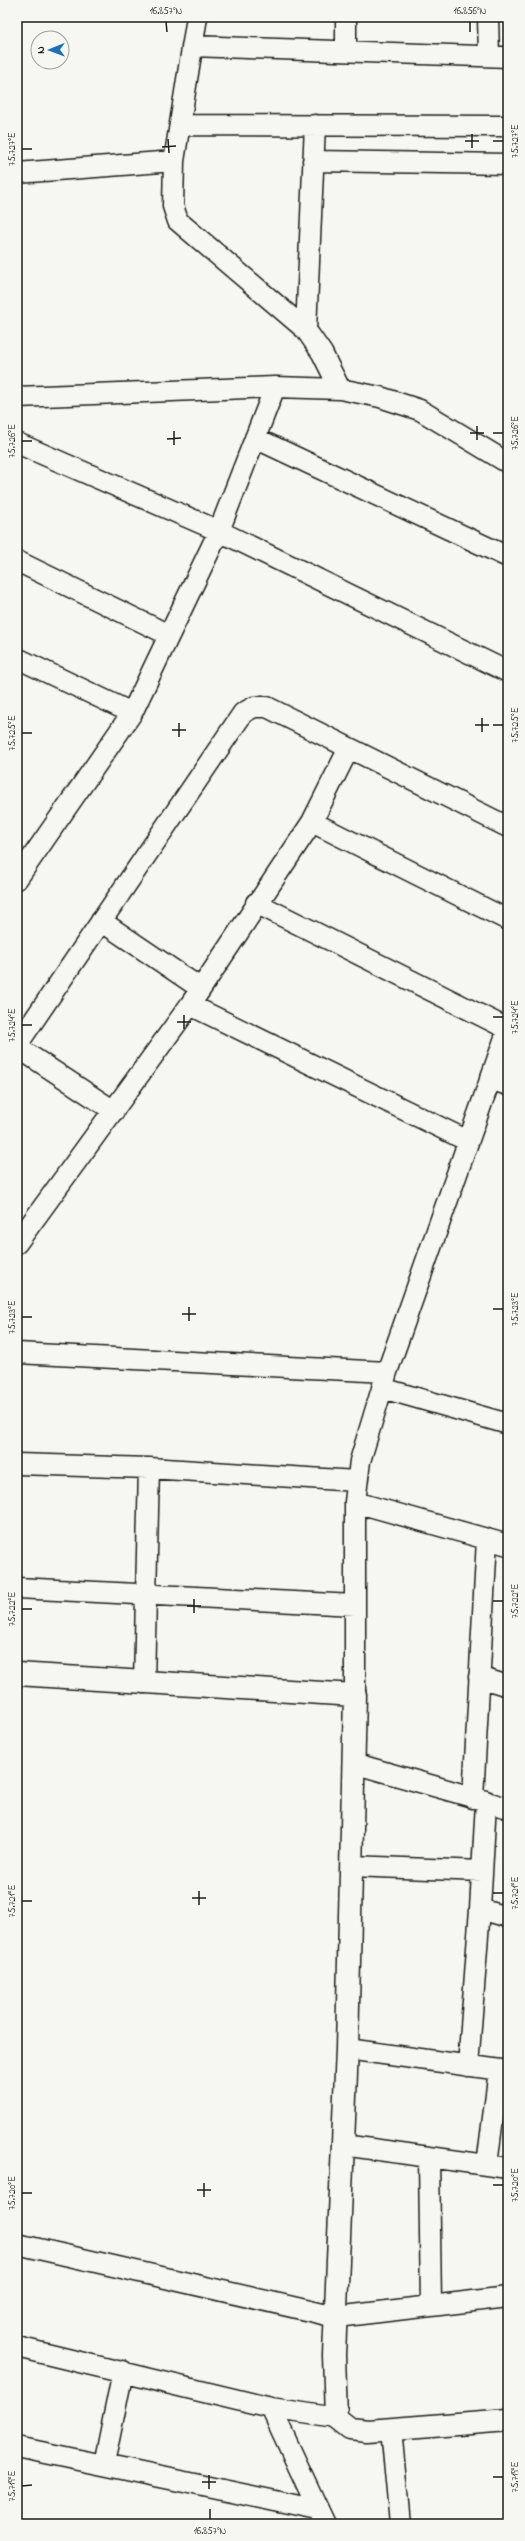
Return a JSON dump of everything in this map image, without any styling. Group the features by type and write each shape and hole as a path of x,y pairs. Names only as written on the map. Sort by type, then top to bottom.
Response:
{"street":[{"path":"197,17 174,161 173,206 178,221 306,330 322,353 340,389"},
{"path":"346,17 346,51"},
{"path":"192,46 499,56 488,17"},
{"path":"180,125 508,126"},
{"path":"306,330 315,125"},
{"path":"17,173 174,161"},
{"path":"313,161 508,164"},
{"path":"17,879 132,713 219,531 275,387"},
{"path":"17,397 275,387 340,389 380,397 420,410 508,463"},
{"path":"255,438 508,557"},
{"path":"17,443 219,531 508,672"},
{"path":"17,561 169,635"},
{"path":"20,665 132,713"},
{"path":"114,1111 17,1046 243,713 254,707 267,707 508,826"},
{"path":"17,1243 190,1005 256,903 312,822 349,748"},
{"path":"312,822 508,920"},
{"path":"256,903 508,1029 499,1082 468,1141 384,1380 360,1461 356,1481 354,1605 355,1695 347,2049 336,2317 336,2418"},
{"path":"101,921 200,988"},
{"path":"190,1005 468,1141"},
{"path":"17,1353 384,1380 508,1424"},
{"path":"17,1464 149,1468 356,1481"},
{"path":"144,1683 149,1468"},
{"path":"355,1502 508,1545"},
{"path":"468,2066 482,1871 479,1677 487,1539"},
{"path":"17,1588 354,1605"},
{"path":"17,1674 355,1695"},
{"path":"479,1677 508,1686"},
{"path":"353,1763 508,1808"},
{"path":"351,1866 482,1871"},
{"path":"480,1910 508,1917"},
{"path":"347,2049 503,2071 486,2165"},
{"path":"343,2145 508,2168"},
{"path":"429,2157 431,2306"},
{"path":"17,2244 336,2317 508,2297"},
{"path":"17,2347 123,2371 271,2408 336,2418 350,2429 391,2429 508,2420"},
{"path":"104,2464 123,2371"},
{"path":"271,2408 322,2517"},
{"path":"391,2429 400,2524"},
{"path":"17,2447 104,2464 322,2517"}]}
